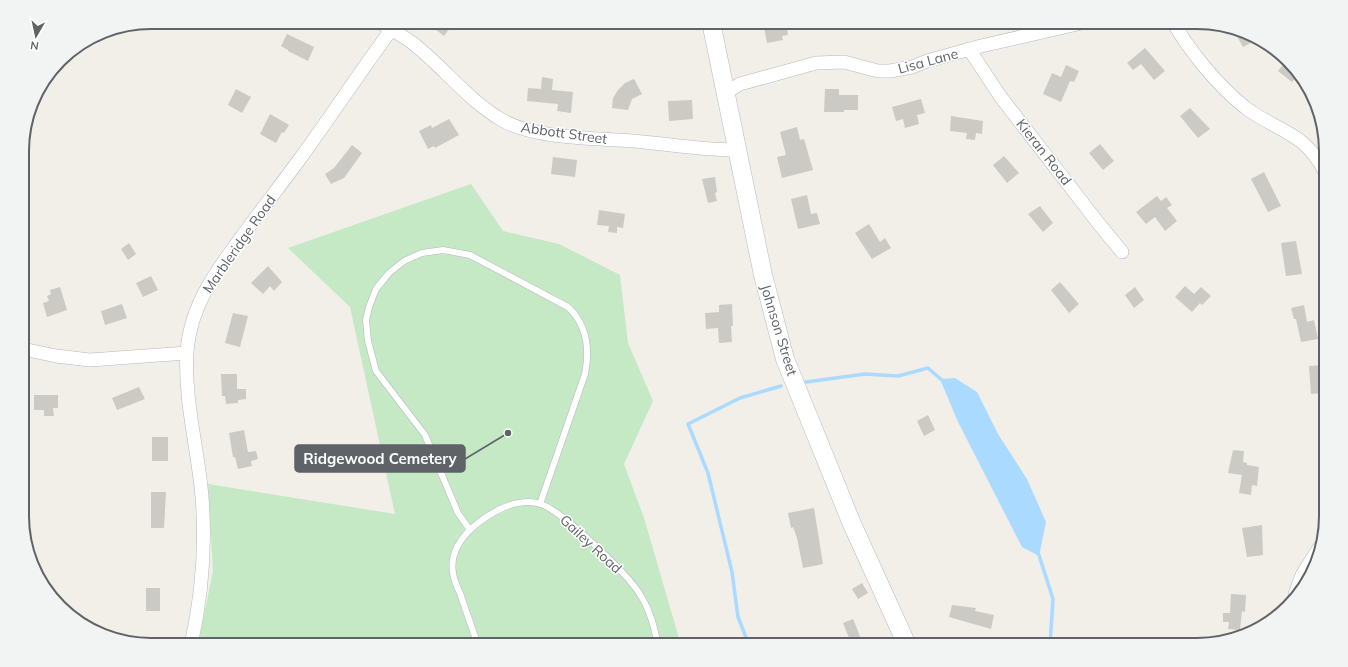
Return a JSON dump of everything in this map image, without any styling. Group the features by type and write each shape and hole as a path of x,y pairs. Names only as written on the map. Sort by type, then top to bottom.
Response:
{"street":[{"name":"Marbleridge Road","path":"192,638 202,581 203,532 202,497 187,379 189,333 195,312 205,291 223,262 300,158 392,29"},
{"name":"Abbott Street","path":"397,29 489,112 519,128 594,139 668,144 699,149 736,150"},
{"name":"Johnson Street","path":"712,29 736,150 763,275 785,360 852,524 904,638"},
{"name":"Lisa Lane","path":"725,93 740,84 816,63 844,62 878,71 890,71 912,67 927,61 1057,29"},
{"path":"1178,29 1189,46 1227,91 1247,108 1294,135 1319,161"},
{"name":"Kieran Road","path":"969,50 1000,96 1122,252"},
{"path":"29,350 56,356 90,360 187,353"},
{"path":"1300,581 1308,565"}],"lane":[{"path":"470,530 458,513 425,435 376,371 368,341 366,320 368,307 376,289 389,273 404,261 422,253 443,250 470,255 568,307 577,316 586,334 588,358 585,374 540,504"},
{"name":"Gailey Road","path":"475,638 452,573 456,546 485,516 502,507 520,503 540,504 558,513 625,576 641,596 650,618 655,638"}],"green space":[{"path":"471,184 503,231 559,244 620,275 628,343 653,401 624,464 644,518 679,638 199,638 213,571 208,484 395,514 350,307 288,248"}],"water":[{"path":"955,378 977,392 998,434 1027,479 1046,522 1039,556 1022,547 958,422 940,379"}],"building":[{"path":"435,29 449,29 444,36"},
{"path":"764,29 787,29 788,35 782,36 783,40 767,43"},
{"path":"287,34 314,47 308,61 281,46"},
{"path":"1236,35 1252,42 1243,47"},
{"path":"1145,48 1165,71 1154,80 1141,64 1133,70 1127,63"},
{"path":"1066,65 1079,71 1074,82 1070,81 1061,102 1043,94 1052,73 1061,77"},
{"path":"1283,65 1295,79 1292,82 1278,71"},
{"path":"542,77 553,79 552,90 573,92 571,113 557,111 558,104 527,101 528,88 541,89"},
{"path":"634,79 642,94 632,99 628,110 612,108 613,98 618,90 625,83"},
{"path":"236,89 251,97 242,113 228,105"},
{"path":"825,89 839,89 839,95 858,95 858,110 824,112"},
{"path":"921,99 925,113 917,115 919,124 905,128 903,119 896,121 892,107"},
{"path":"692,100 693,119 669,121 668,101"},
{"path":"1190,108 1210,129 1198,138 1180,116"},
{"path":"270,114 289,125 284,133 282,132 276,143 260,134"},
{"path":"951,116 983,121 982,134 976,133 975,140 966,139 967,133 950,131"},
{"path":"449,119 459,135 435,148 434,146 428,149 419,131 431,125 432,128"},
{"path":"797,127 800,140 804,139 813,170 782,178 777,157 786,155 780,132"},
{"path":"1100,144 1114,161 1103,170 1089,153"},
{"path":"352,145 362,153 344,178 331,184 325,174 334,168"},
{"path":"1004,156 1019,173 1007,183 993,165"},
{"path":"553,157 577,160 575,177 551,174"},
{"path":"1264,172 1281,206 1268,212 1251,179"},
{"path":"715,177 717,192 715,193 717,201 708,203 702,179"},
{"path":"807,195 811,214 817,213 820,224 798,229 791,199"},
{"path":"1157,196 1161,201 1166,197 1172,205 1167,208 1177,221 1165,231 1155,217 1146,224 1136,212"},
{"path":"1040,206 1053,223 1043,232 1028,214"},
{"path":"599,210 625,214 623,228 617,227 617,233 608,232 609,226 597,225"},
{"path":"869,224 880,242 885,238 891,248 872,259 855,233"},
{"path":"1296,241 1302,274 1286,276 1281,243"},
{"path":"129,243 136,254 128,260 121,249"},
{"path":"268,266 282,282 274,291 270,286 263,294 251,283"},
{"path":"151,276 158,290 143,297 136,283"},
{"path":"1060,282 1079,304 1069,313 1051,290"},
{"path":"1185,286 1194,294 1201,287 1211,296 1202,305 1200,303 1192,312 1175,297"},
{"path":"60,287 67,310 47,317 43,303 49,301 47,296 51,294 50,290"},
{"path":"1135,287 1144,300 1134,308 1125,295"},
{"path":"122,304 127,318 105,325 101,311"},
{"path":"732,304 732,342 719,343 718,328 706,329 705,313 719,312 719,305"},
{"path":"1304,305 1307,322 1314,320 1318,339 1301,342 1296,319 1294,319 1291,308"},
{"path":"233,313 248,316 240,347 225,343"},
{"path":"1319,365 1319,393 1311,394 1309,366"},
{"path":"221,374 237,374 237,389 246,389 246,399 238,400 238,403 226,404 225,396 222,396"},
{"path":"139,387 145,399 117,410 112,398"},
{"path":"34,395 58,395 58,408 53,408 54,416 44,416 44,410 34,410"},
{"path":"928,415 935,430 924,436 917,421"},
{"path":"244,430 248,452 256,451 258,459 251,461 252,466 238,469 235,457 233,457 229,433"},
{"path":"152,437 168,437 168,461 152,461"},
{"path":"1233,450 1244,451 1243,462 1247,463 1247,465 1259,467 1257,486 1252,485 1251,495 1239,493 1242,475 1228,473"},
{"path":"151,492 166,492 164,528 151,528"},
{"path":"814,508 823,564 803,568 797,538 793,527 791,528 788,513"},
{"path":"1262,525 1263,555 1247,557 1242,528"},
{"path":"862,583 868,593 858,599 852,589"},
{"path":"146,588 160,588 160,611 146,611"},
{"path":"1231,594 1246,595 1245,612 1242,611 1240,630 1228,629 1229,622 1223,622 1223,613 1230,613"},
{"path":"952,605 976,608 975,611 994,615 991,629 949,617"},
{"path":"853,619 860,638 849,638 843,623"}],"waterway":[{"path":"806,382 865,374 898,376 928,368 944,382"},
{"path":"746,638 738,617 732,572 708,473 688,424 740,398 781,386"},
{"path":"1038,552 1053,599 1050,638"}],"place":[{"name":"Ridgewood Cemetery","path":"508,433"}]}
